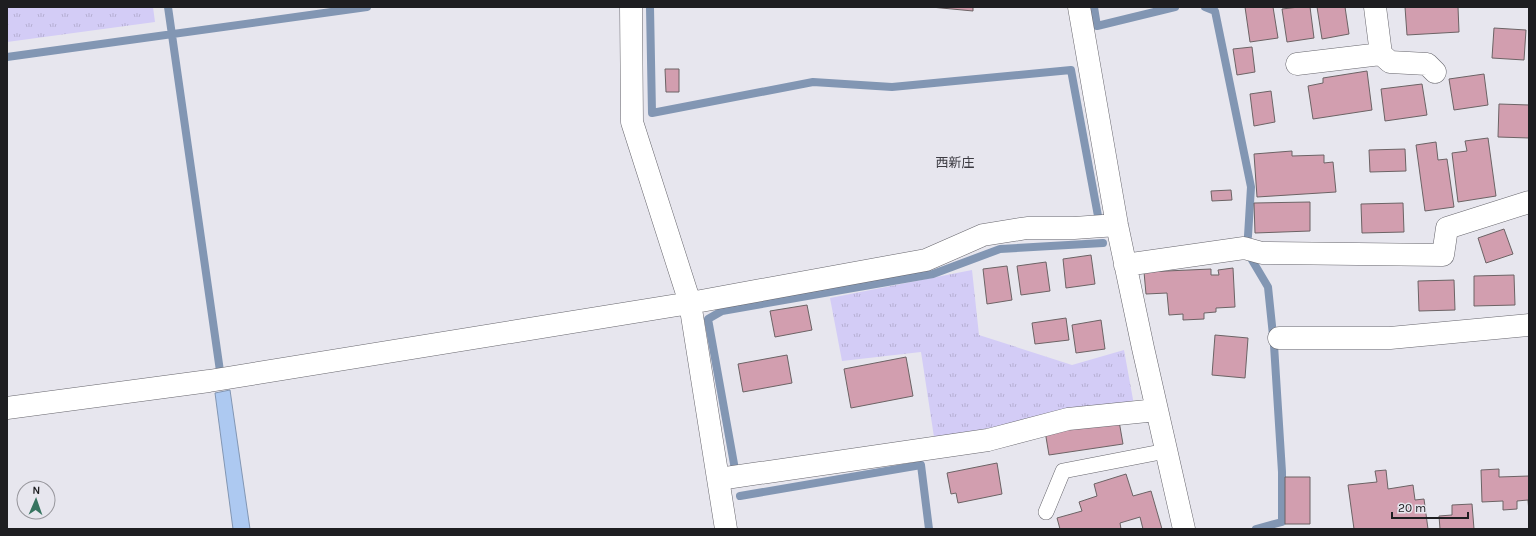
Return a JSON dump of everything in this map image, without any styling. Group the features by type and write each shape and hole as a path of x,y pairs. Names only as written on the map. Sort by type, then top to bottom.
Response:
{"street":[{"path":"630,7 632,122 690,303 726,529"},
{"path":"1079,7 1125,265 1184,529"},
{"path":"1375,7 1381,54 1390,62 1427,64 1435,72"},
{"path":"1297,64 1381,54"},
{"path":"1125,265 1244,248 1262,253 1443,255 1447,228 1529,202"},
{"path":"7,408 209,381 690,303 926,260 983,236 1027,228 1074,228 1117,225"},
{"path":"1279,338 1390,338 1529,325"},
{"path":"718,479 988,440 1068,419 1157,410"}],"lane":[{"path":"1046,512 1063,471 1166,451"}],"green space":[{"path":"7,7 153,7 155,22 7,42"},
{"path":"972,270 979,335 1072,365 1124,350 1134,405 934,437 921,352 842,361 830,298"}],"water":[{"path":"230,390 250,529 233,529 215,393"}],"building":[{"path":"931,7 973,7 973,11"},
{"path":"1245,7 1273,7 1278,38 1250,42"},
{"path":"1310,7 1314,38 1287,42 1282,9"},
{"path":"1317,7 1345,7 1349,34 1322,39"},
{"path":"1405,7 1458,7 1459,32 1407,35"},
{"path":"1494,28 1526,30 1524,60 1492,58"},
{"path":"1252,47 1255,72 1237,75 1233,49"},
{"path":"665,69 679,69 679,92 666,92"},
{"path":"1367,71 1372,110 1313,119 1308,86 1323,83 1323,78"},
{"path":"1484,74 1488,105 1454,110 1449,79"},
{"path":"1422,84 1427,115 1385,121 1381,89"},
{"path":"1271,91 1275,122 1254,126 1250,94"},
{"path":"1499,104 1529,105 1529,138 1498,137"},
{"path":"1488,138 1496,196 1458,202 1452,153 1467,151 1465,141"},
{"path":"1436,142 1438,160 1447,159 1454,207 1425,211 1416,145"},
{"path":"1405,149 1406,171 1370,172 1369,150"},
{"path":"1292,151 1292,156 1324,155 1324,163 1333,162 1336,192 1257,197 1254,154"},
{"path":"1231,190 1232,200 1212,201 1211,191"},
{"path":"1310,202 1310,231 1255,233 1254,203"},
{"path":"1403,203 1404,232 1362,233 1361,204"},
{"path":"1504,229 1513,254 1486,263 1478,238"},
{"path":"1091,255 1095,284 1066,288 1063,259"},
{"path":"1046,262 1050,291 1021,295 1017,266"},
{"path":"1007,266 1012,300 987,304 983,269"},
{"path":"1233,268 1235,307 1216,308 1216,312 1204,313 1204,319 1183,320 1183,314 1169,315 1167,293 1146,294 1144,272 1211,269 1211,275 1219,275 1218,270"},
{"path":"1514,275 1515,305 1474,306 1474,276"},
{"path":"1454,280 1455,310 1419,311 1418,281"},
{"path":"807,305 812,330 775,337 770,311"},
{"path":"1066,318 1069,340 1035,344 1032,323"},
{"path":"1101,320 1105,349 1076,353 1072,325"},
{"path":"1215,335 1248,338 1245,378 1212,375"},
{"path":"787,355 792,383 743,392 738,364"},
{"path":"906,357 913,396 851,408 844,369"},
{"path":"1119,421 1123,444 1049,455 1045,431"},
{"path":"997,463 1002,494 958,503 956,493 951,494 947,473"},
{"path":"1499,469 1499,477 1529,476 1529,512 1528,500 1517,501 1517,509 1503,510 1503,501 1482,502 1481,470"},
{"path":"1386,470 1388,489 1413,485 1415,500 1424,499 1428,529 1354,529 1348,485 1377,482 1375,471"},
{"path":"1126,474 1133,496 1151,491 1162,529 1143,529 1140,517 1120,523 1121,529 1060,529 1057,518 1082,511 1079,502 1097,496 1094,484"},
{"path":"1285,477 1310,477 1310,524 1285,524"},
{"path":"1472,504 1474,529 1440,529 1439,516 1452,515 1452,505"}],"waterway":[{"path":"168,7 221,378"},
{"path":"7,57 367,7"},
{"path":"650,7 652,113 813,82 892,87 1071,70 1098,216"},
{"path":"1094,7 1097,26 1175,7"},
{"path":"1205,7 1215,11 1251,187 1248,236"},
{"path":"734,464 708,319 722,311 933,274 1000,249 1103,243"},
{"path":"1252,260 1268,287 1274,345 1282,472 1282,522 1256,529"},
{"path":"740,496 921,465 929,529"}],"district":[{"name":"西新庄","path":"955,162"}]}
